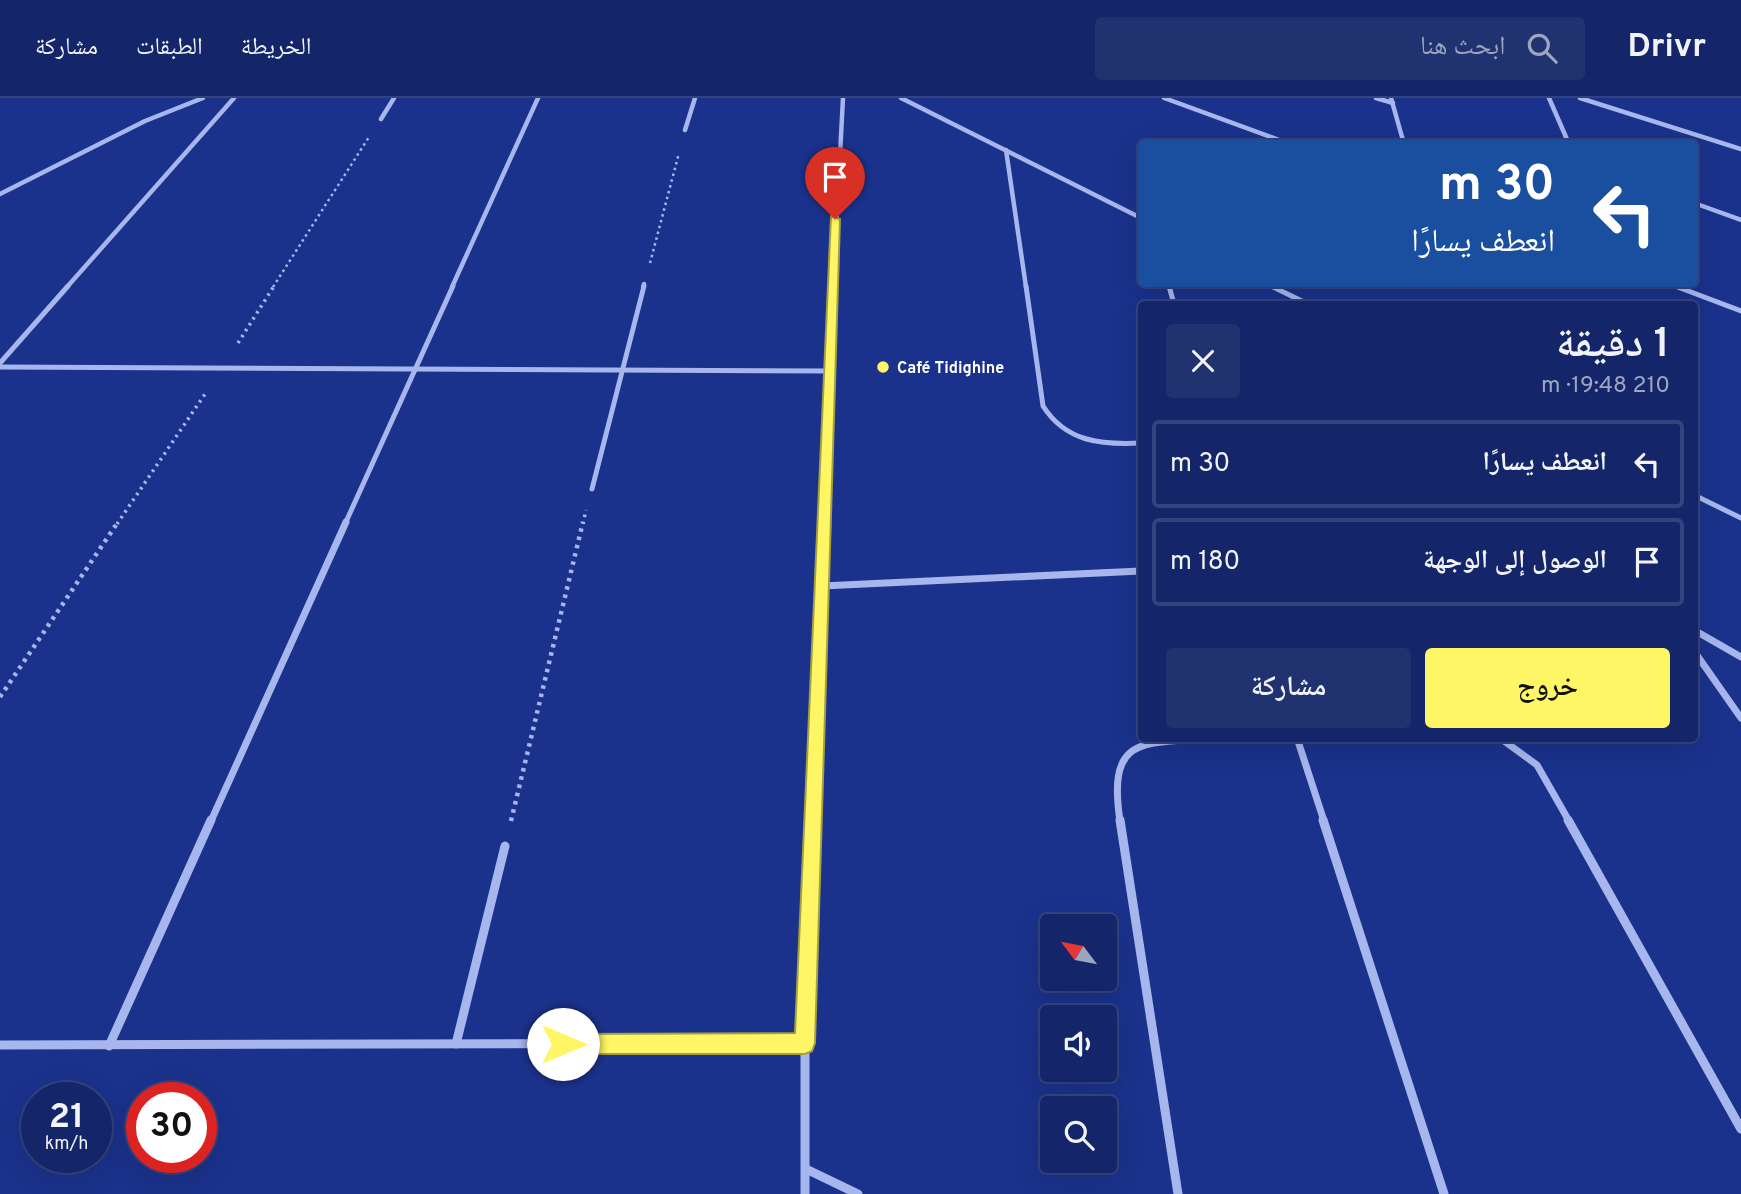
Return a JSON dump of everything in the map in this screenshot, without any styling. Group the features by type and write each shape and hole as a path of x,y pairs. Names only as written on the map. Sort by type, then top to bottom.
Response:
{"street":[{"path":"0,194 145,121 203,98"},
{"path":"0,365 234,98"},
{"path":"381,119 394,98"},
{"path":"109,1046 538,98"},
{"path":"685,130 695,98"},
{"path":"805,1194 805,1043 836,193 843,98"},
{"path":"901,98 1138,216"},
{"path":"1164,98 1279,140"},
{"path":"1376,98 1392,101 1403,140"},
{"path":"1549,98 1567,140"},
{"path":"1580,98 1741,149"},
{"path":"1006,150 1043,406 1051,423 1087,441 1116,445 1138,443"},
{"path":"1698,204 1741,220"},
{"path":"592,489 644,284"},
{"path":"1274,287 1302,301"},
{"path":"1679,287 1741,311"},
{"path":"0,365 221,370 830,371"},
{"path":"1698,497 1741,518"},
{"path":"822,586 1138,571"},
{"path":"1698,632 1741,657"},
{"path":"1698,657 1741,718"},
{"path":"1170,742 1138,745 1123,760 1115,788 1178,1194"},
{"path":"1298,742 1444,1194"},
{"path":"1507,742 1537,765 1741,1129"},
{"path":"456,1044 505,846"},
{"path":"0,1045 805,1043"},
{"path":"806,1169 858,1194"}],"path":[{"path":"0,697 221,370 381,119"},
{"path":"644,284 685,130"},
{"path":"505,846 592,489"}],"place":[{"name":"Café Tidighine","path":"883,367"}],"route":[{"path":"563,1044 805,1043 835,219"}]}
